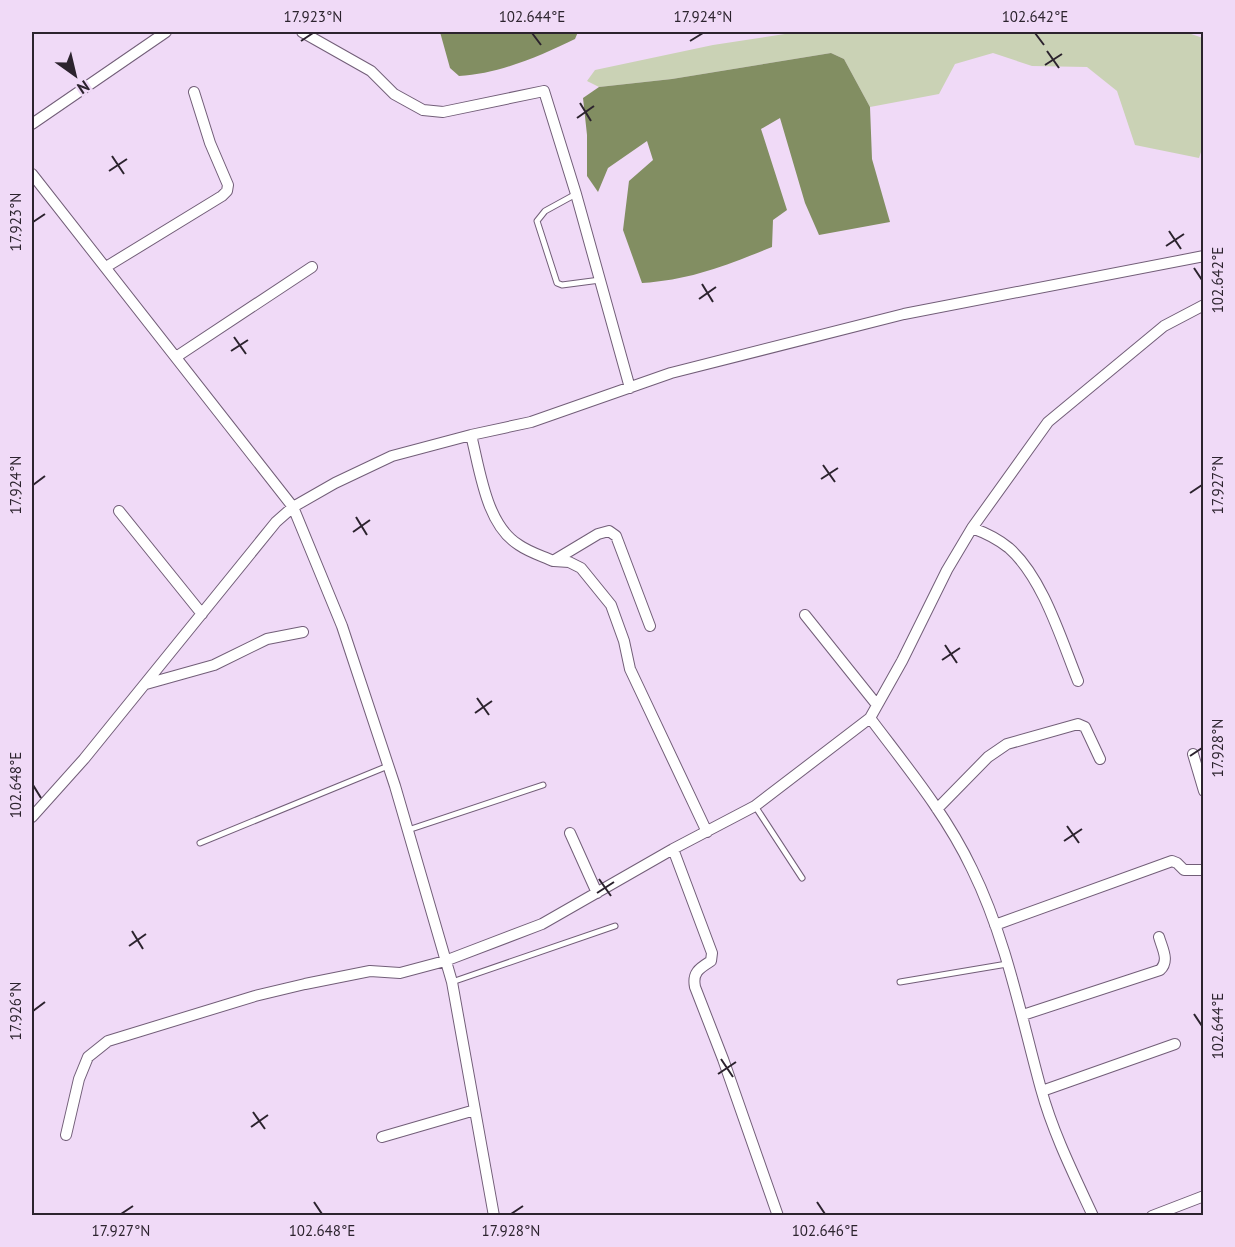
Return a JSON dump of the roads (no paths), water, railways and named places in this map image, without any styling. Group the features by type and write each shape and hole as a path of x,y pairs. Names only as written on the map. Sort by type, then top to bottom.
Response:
{"street":[{"path":"32,124 166,32"},
{"path":"302,32 371,71 394,94 423,110 443,112 544,92 576,194 630,388"},
{"path":"106,267 227,191 228,185 210,143 194,92"},
{"path":"32,174 293,507 342,626 408,830 452,982 494,1215"},
{"path":"32,817 84,759 276,522 293,507 335,483 392,456 531,422 671,373 904,314 1203,256"},
{"path":"176,357 312,267"},
{"path":"66,1135 79,1079 88,1057 108,1041 255,996 305,984 370,971 400,973 445,961 542,924 673,849 755,806 870,718 902,661 947,570 972,528 1048,422 1164,326 1203,305"},
{"path":"471,435 490,505 499,526 518,544 553,561 569,562 581,568 611,604 624,641 630,669 707,832"},
{"path":"119,511 202,614"},
{"path":"972,528 995,538 1011,549 1032,576 1078,681"},
{"path":"553,561 598,534 609,531 616,536 650,626"},
{"path":"805,615 878,705"},
{"path":"145,684 214,665 267,639 303,632"},
{"path":"870,718 937,809 972,868 995,925 1023,1015 1042,1091 1071,1168 1093,1215"},
{"path":"937,809 988,757 1007,744 1078,724 1085,727 1100,759"},
{"path":"1193,754 1203,791"},
{"path":"570,832 597,893"},
{"path":"673,849 712,953 711,961 697,971 693,978 695,987 778,1215"},
{"path":"995,925 1172,861 1184,870 1203,870"},
{"path":"1023,1015 1160,970 1166,961 1159,937"},
{"path":"1042,1091 1174,1044"},
{"path":"382,1137 475,1110"},
{"path":"1152,1215 1203,1196"}],"lane":[{"path":"576,194 545,211 537,221 557,283 562,285 600,280"},
{"path":"200,843 388,766"},
{"path":"408,830 543,785"},
{"path":"755,806 802,878"},
{"path":"452,982 615,926"},
{"path":"900,982 1006,964"}]}
